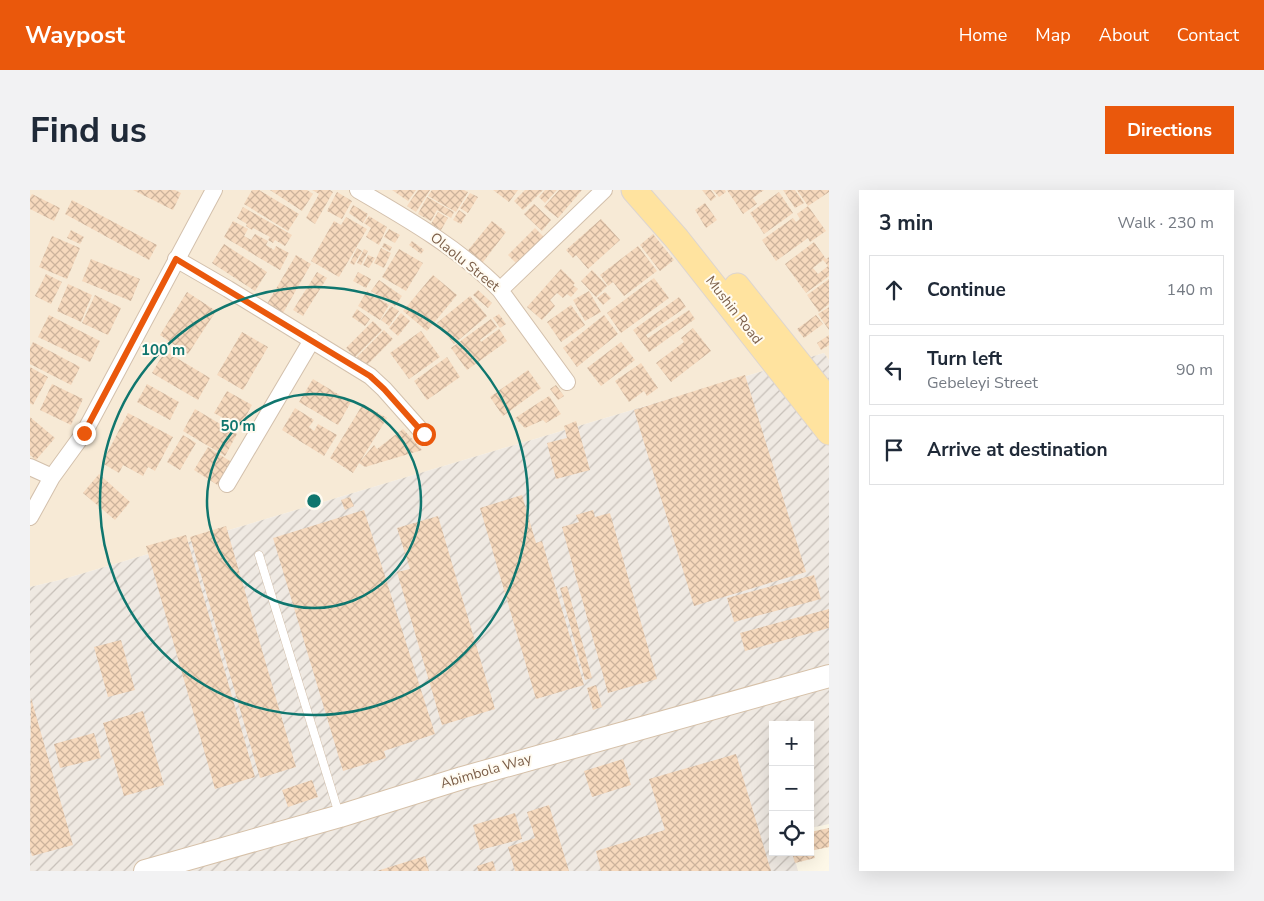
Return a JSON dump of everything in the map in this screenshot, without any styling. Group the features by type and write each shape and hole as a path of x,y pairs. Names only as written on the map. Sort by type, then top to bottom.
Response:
{"main road":[{"name":"Mushin Road","path":"634,190 677,238 829,432"},
{"name":"Mushin Road","path":"657,190 691,228 826,391"}],"street":[{"path":"30,518 52,477 84,433 214,190"},
{"name":"Olaolu Street","path":"358,190 412,221 487,277 500,290 567,382"},
{"path":"500,290 604,190"},
{"path":"176,259 370,376 424,434"},
{"path":"227,484 312,340"},
{"path":"30,467 52,477"},
{"name":"Abimbola Way","path":"145,871 179,867 462,778 829,676"}],"lane":[{"path":"258,555 340,816"}],"shaded area":[{"path":"30,190 829,190 829,360 824,353 64,579 30,587"},
{"path":"824,353 829,360 829,824 814,827 814,721 769,721 769,856 794,856 798,871 30,871 30,587 64,579"}],"building":[{"path":"133,190 175,190 181,193 173,210"},
{"path":"252,190 259,190 299,214 288,231 244,204"},
{"path":"270,190 307,190 313,194 302,211"},
{"path":"312,190 330,190 333,192 315,224 306,218 319,194"},
{"path":"392,190 416,190 408,201"},
{"path":"418,190 430,190 416,212 407,206"},
{"path":"432,190 464,190 468,192 456,212 428,196"},
{"path":"493,190 518,190 509,202"},
{"path":"525,190 543,190 523,210 514,201"},
{"path":"545,190 557,190 545,203 539,197"},
{"path":"559,190 582,190 558,218 544,207"},
{"path":"702,190 711,190 716,197 711,201"},
{"path":"713,190 725,190 726,192 719,197"},
{"path":"727,190 764,190 753,198 757,204 743,214"},
{"path":"783,190 795,190 804,203 795,208"},
{"path":"797,190 829,190 829,192 808,206"},
{"path":"337,192 352,201 342,219 327,211"},
{"path":"779,192 793,213 764,234 750,213"},
{"path":"470,193 478,197 468,213 460,208"},
{"path":"32,194 60,208 54,221 30,209"},
{"path":"427,197 454,212 451,218 437,210 431,221 418,214"},
{"path":"72,200 157,245 149,260 65,214"},
{"path":"705,203 717,220 706,228 695,210"},
{"path":"534,204 551,220 542,231 524,214"},
{"path":"353,205 368,214 363,223 349,213"},
{"path":"808,206 826,231 810,242 808,238 776,261 762,240 793,218 796,222 800,219 797,214"},
{"path":"243,207 292,235 285,246 275,240 273,243 268,240 270,237 253,228 252,230 246,226 247,224 237,218"},
{"path":"459,210 466,215 461,224 453,220"},
{"path":"438,212 448,218 441,230 431,224"},
{"path":"369,216 387,227 379,245 366,237 371,228 364,223"},
{"path":"346,217 367,229 339,277 311,261 334,221 341,225"},
{"path":"601,219 620,240 588,269 576,255 573,258 566,250"},
{"path":"233,221 248,229 244,236 251,240 255,234 268,241 266,245 274,250 276,246 289,253 280,270 224,237"},
{"path":"492,221 506,232 480,266 465,254"},
{"path":"535,228 545,238 517,264 508,255"},
{"path":"389,229 400,235 395,243 384,237"},
{"path":"71,230 84,237 80,244 67,238"},
{"path":"653,234 674,260 660,271 640,245"},
{"path":"52,236 80,248 67,279 39,267"},
{"path":"412,241 424,250 421,254 409,245"},
{"path":"814,242 826,259 829,257 829,276 806,293 785,264","holes":["823,260 828,266 818,274 813,268"]},
{"path":"384,243 392,247 390,251 382,247"},
{"path":"224,244 267,272 255,291 212,263"},
{"path":"638,246 657,271 624,296 613,282 608,286 600,275"},
{"path":"357,248 362,251 354,265 350,263"},
{"path":"381,248 391,253 384,268 374,263"},
{"path":"364,249 368,251 361,265 357,263"},
{"path":"399,249 423,263 406,291 382,277"},
{"path":"296,255 311,264 283,313 267,304"},
{"path":"368,255 375,258 369,268 363,265"},
{"path":"91,259 140,279 131,301 82,281"},
{"path":"561,269 575,283 573,285 578,289 571,297 567,294 563,298 557,293 550,300 555,306 542,320 527,307"},
{"path":"592,270 607,286 596,297 581,281"},
{"path":"317,272 327,278 303,316 293,310"},
{"path":"358,272 371,279 366,288 353,281"},
{"path":"46,274 62,282 51,304 35,296"},
{"path":"433,275 457,295 427,331 403,311"},
{"path":"654,278 669,298 621,333 607,313"},
{"path":"829,279 829,304 819,312 807,295"},
{"path":"379,280 402,296 395,306 371,291"},
{"path":"68,284 92,295 81,322 57,311"},
{"path":"478,290 492,303 488,308 473,295"},
{"path":"367,291 389,305 380,320 358,306"},
{"path":"589,291 601,312 585,321 573,300"},
{"path":"187,292 216,311 188,354 160,335"},
{"path":"605,292 611,298 603,305 597,298"},
{"path":"95,295 121,308 108,335 82,323"},
{"path":"470,296 487,316 454,344 437,323"},
{"path":"679,297 686,307 646,335 648,338 689,310 695,319 649,352 633,330"},
{"path":"571,305 585,325 561,342 547,322"},
{"path":"391,306 399,311 389,326 381,320"},
{"path":"829,307 829,330 818,314"},
{"path":"357,309 370,319 365,326 352,317"},
{"path":"401,313 410,321 398,336 389,328"},
{"path":"499,314 506,324 500,328 493,318"},
{"path":"49,315 100,341 90,362 38,337"},
{"path":"604,315 618,334 577,367 563,348"},
{"path":"816,315 823,324 804,338 797,329"},
{"path":"491,319 497,327 480,340 481,342 499,329 507,341 467,370 451,348"},
{"path":"373,321 382,330 355,357 346,348"},
{"path":"693,328 711,351 671,382 656,363 684,342 681,338"},
{"path":"384,330 393,339 366,366 357,357"},
{"path":"421,331 440,357 409,379 390,353"},
{"path":"242,332 268,347 243,390 217,375"},
{"path":"829,335 829,345 821,350 817,343"},
{"path":"33,342 80,367 71,385 30,364 30,348"},
{"path":"621,342 635,360 601,386 587,368"},
{"path":"165,351 210,378 198,400 152,373"},
{"path":"447,357 460,377 427,400 414,381"},
{"path":"641,363 658,388 647,396 644,391 629,402 615,381"},
{"path":"30,367 48,377 33,405 30,403"},
{"path":"528,370 541,388 503,416 490,397"},
{"path":"745,375 806,572 694,606 634,410"},
{"path":"313,379 351,402 338,425 299,402"},
{"path":"52,384 83,399 71,425 40,410"},
{"path":"147,384 179,402 170,420 137,402"},
{"path":"556,385 564,396 558,400 550,389"},
{"path":"227,391 252,405 240,427 214,413"},
{"path":"549,396 561,414 546,423 543,420 525,428 515,418"},
{"path":"363,404 387,418 353,473 330,458"},
{"path":"295,408 314,420 309,427 314,431 318,424 337,435 324,456 282,430"},
{"path":"195,409 237,434 225,456 183,431"},
{"path":"128,413 173,437 155,471 138,461 148,467 143,476 123,465 119,473 102,463"},
{"path":"30,417 55,438 36,460 30,455"},
{"path":"576,421 590,470 556,479 547,443 567,438 564,426"},
{"path":"403,429 422,450 365,467 359,463 374,445 377,449"},
{"path":"183,435 196,443 180,470 167,462"},
{"path":"208,447 233,463 219,486 194,470"},
{"path":"99,474 130,502 115,520 83,493"},
{"path":"522,495 536,543 542,541 584,685 536,699 480,508"},
{"path":"350,497 354,506 345,510 341,500"},
{"path":"364,510 435,734 384,751 386,758 343,771 273,538"},
{"path":"593,510 595,517 610,513 657,679 608,693 562,527 579,522 576,515"},
{"path":"438,516 495,709 442,725 397,572 410,569 397,528"},
{"path":"226,526 296,767 260,778 190,537"},
{"path":"186,535 255,777 215,789 146,546"},
{"path":"814,575 821,599 734,622 727,598"},
{"path":"567,586 592,678 585,680 560,588"},
{"path":"829,609 829,628 745,651 740,633"},
{"path":"121,640 135,690 108,697 94,647"},
{"path":"596,685 602,707 593,710 587,688"},
{"path":"31,698 73,845 32,856 30,849"},
{"path":"143,711 164,785 124,796 103,723"},
{"path":"94,733 101,758 60,768 54,744"},
{"path":"736,754 771,871 601,871 596,851 665,830 649,779"},
{"path":"623,759 631,785 592,797 584,771"},
{"path":"312,780 318,797 288,807 282,790"},
{"path":"549,805 569,871 515,871 508,847 535,838 527,812"},
{"path":"515,813 522,839 480,850 473,825"},
{"path":"829,828 829,847 814,850 814,831"},
{"path":"814,855 815,858 795,863 793,856"},
{"path":"425,856 429,871 377,871"},
{"path":"493,861 496,871 478,871 477,866"}],"route":[{"path":"84,433 176,259 370,376 424,434"}]}
